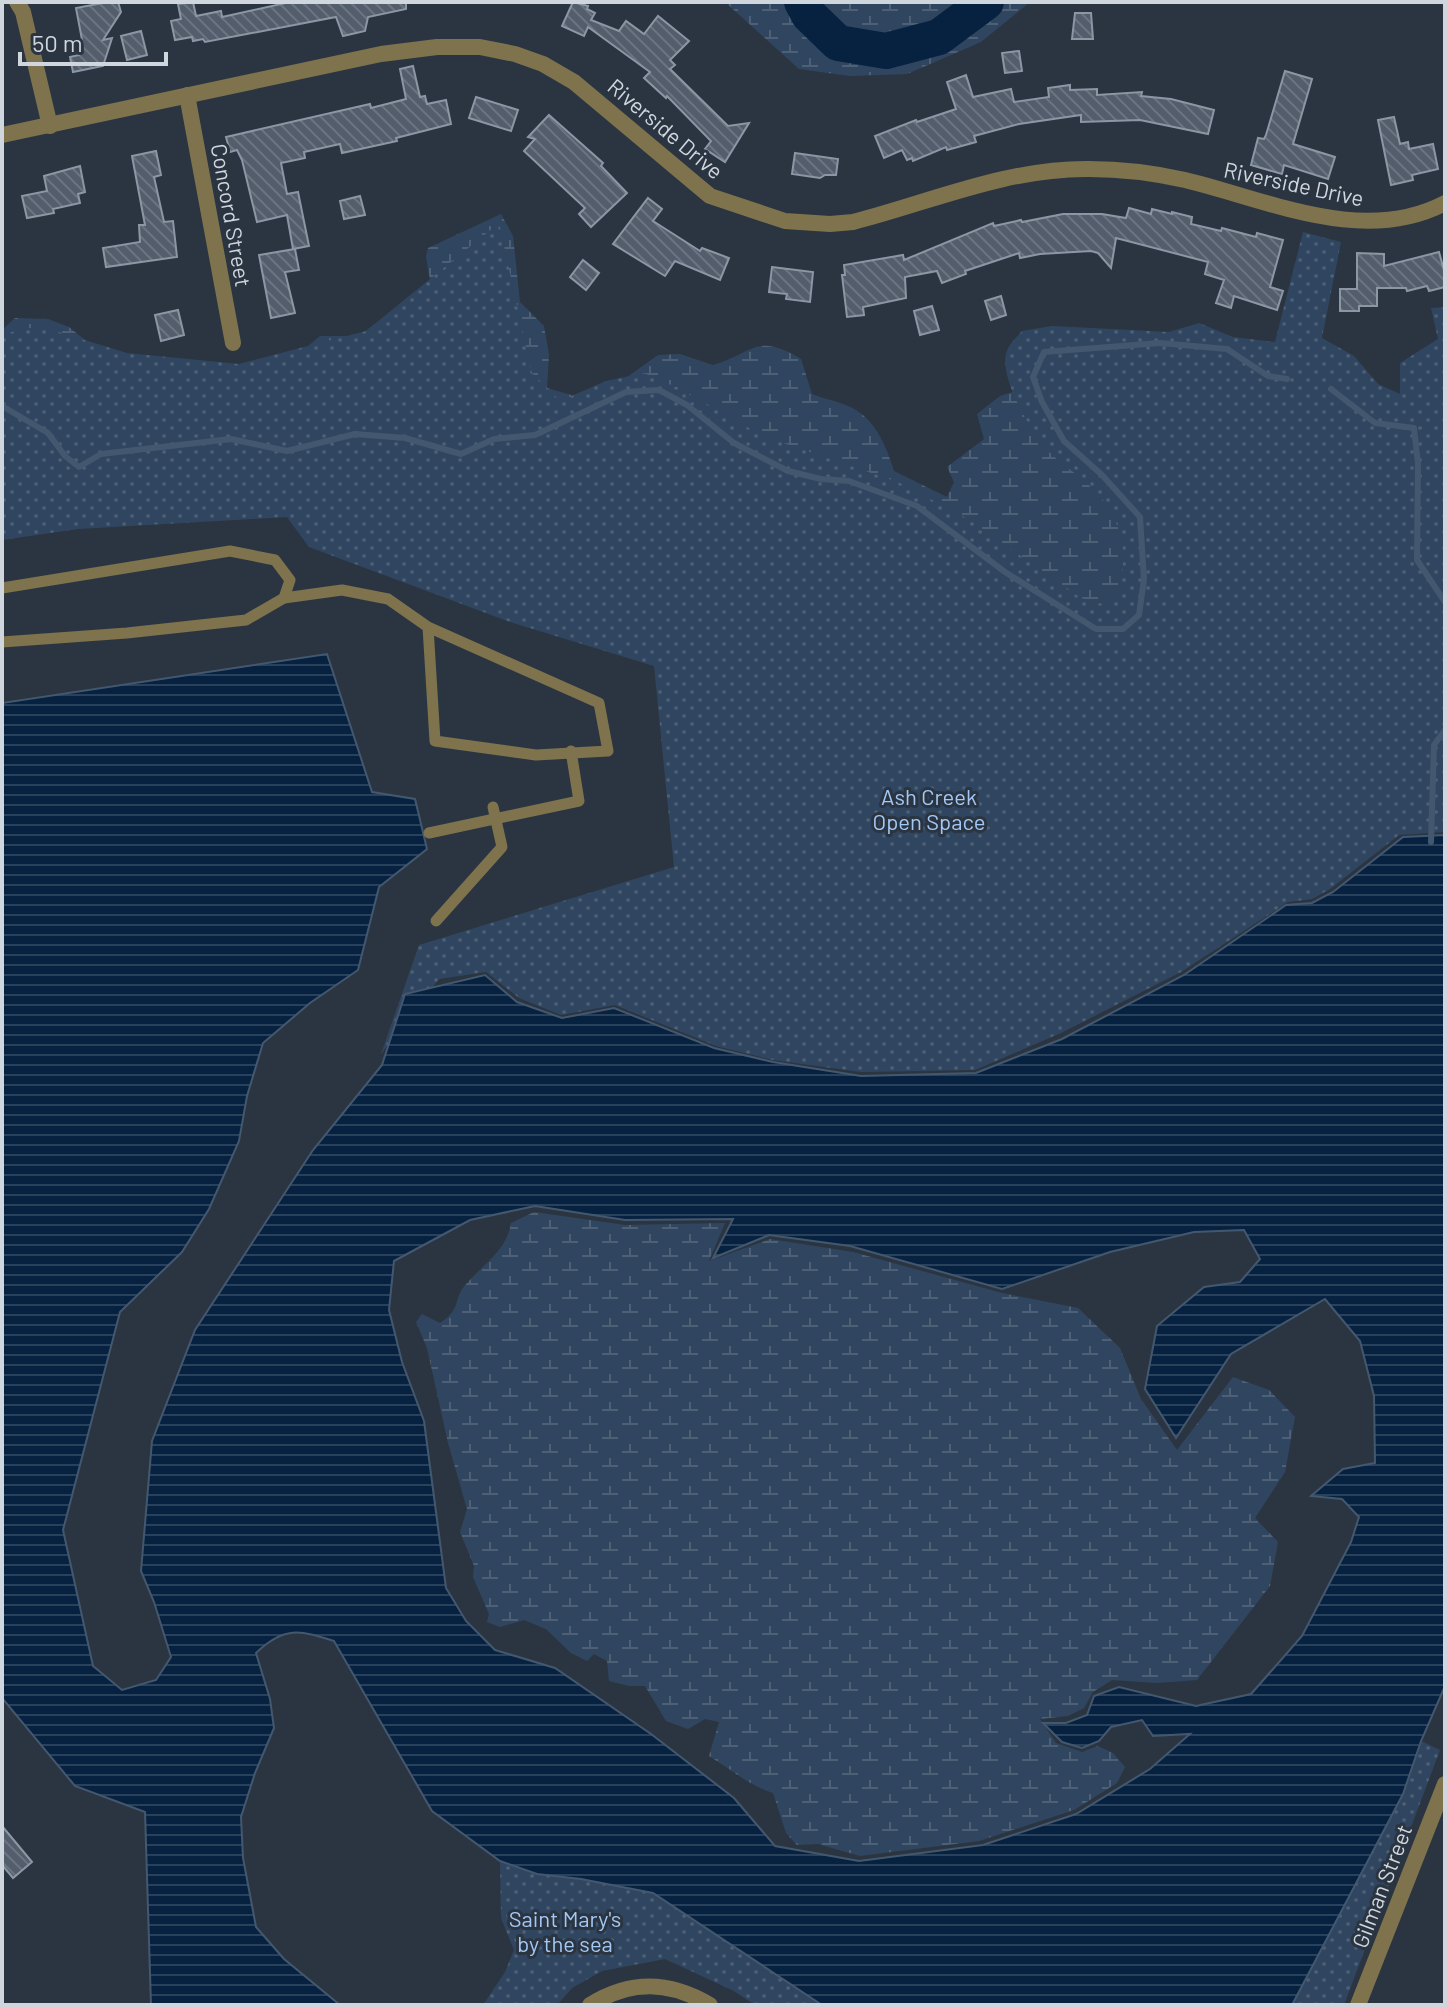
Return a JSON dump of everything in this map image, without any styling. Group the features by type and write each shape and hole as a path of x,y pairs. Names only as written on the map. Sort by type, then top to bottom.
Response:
{"street":[{"path":"17,2 23,12 50,126"},
{"name":"Riverside Drive","path":"2,135 381,54 461,46 500,50 543,64 574,82 710,196 765,216 807,223 853,222 1001,178 1071,169 1109,169 1160,175 1328,217 1367,222 1413,217 1445,203"},
{"name":"Concord Street","path":"187,95 233,343"},
{"name":"Gilman Street","path":"1358,2005 1445,1784"},
{"path":"590,2005 616,1992 666,1985 694,1995 710,2005"}],"lane":[{"path":"2,588 230,551 275,560 290,580 284,598"},
{"path":"2,642 246,620 284,598 342,590 388,599 428,627 599,703 608,751 536,755 435,741 428,627"},
{"path":"429,833 495,813 579,801 571,751"},
{"path":"436,921 502,847 495,813"}],"green space":[{"path":"725,2 1030,2 981,42 907,74 850,76 799,69"},
{"path":"501,214 513,236 520,302 544,326 549,355 547,388 585,399 609,390 658,355 680,354 713,365 756,347 774,347 801,359 812,394 848,406 865,417 883,442 894,471 947,497 954,482 947,467 984,439 977,414 1000,396 1087,368 1268,638 329,507 2,514 2,330 15,318 48,319 69,327 117,366 150,385 294,358 320,336 358,336 431,287 426,256 428,248"},
{"name":"Ash Creek Open Space","path":"499,223 532,373 560,401 606,381 644,373 678,388 763,436 898,482 968,519 1081,598 1106,605 1119,595 1121,583 1123,549 1118,528 1114,517 1094,490 1041,443 1018,404 1005,361 1008,348 1022,331 1052,326 1169,332 1199,323 1233,337 1275,342 1303,232 1341,242 1322,338 1354,356 1378,384 1400,394 1400,363 1438,339 1431,308 1445,307 1445,832 1399,835 1330,889 1312,899 1288,902 1181,972 1061,1033 975,1070 861,1072 773,1060 716,1046 615,1005 561,1015 519,998 486,972 439,979 381,1054 419,945 674,867 654,666 510,622 309,547 287,517 78,529 2,540 2,334 39,326 127,353 239,364 366,331"},
{"path":"534,1212 625,1225 725,1223 709,1261 770,1239 853,1252 1002,1293 1078,1308 1120,1348 1141,1399 1177,1450 1233,1377 1269,1390 1295,1417 1285,1472 1255,1518 1278,1542 1270,1586 1197,1680 1157,1683 1112,1680 1093,1692 1084,1708 1068,1716 1040,1719 1056,1743 1082,1752 1098,1746 1113,1753 1125,1767 1117,1783 1074,1810 979,1841 860,1856 818,1844 797,1845 786,1833 773,1793 709,1756 719,1722 705,1719 688,1729 666,1721 645,1686 609,1681 607,1661 594,1654 587,1661 571,1653 546,1629 524,1620 500,1627 487,1622 489,1614 473,1577 474,1566 460,1532 467,1509 448,1443 427,1348 416,1322 422,1314 440,1323 447,1318 455,1308 462,1289 500,1249 511,1223"},
{"path":"1421,1741 1440,1750 1344,2005 1292,2005 1403,1794"},
{"name":"Saint Mary's by the sea","path":"500,1861 537,1874 653,1893 822,2005 755,2005 734,1991 665,1959 602,1971 572,1988 557,2005 483,2005 505,1972 514,1950 501,1918"}],"shaded area":[{"path":"327,654 372,792 415,799 427,849 379,887 358,970 310,1003 263,1043 247,1096 239,1141 209,1209 182,1252 120,1312 63,1530 93,1666 122,1690 156,1680 171,1657 141,1571 152,1441 195,1330 313,1150 382,1065 405,994 485,975 517,1002 562,1018 614,1008 714,1048 773,1062 861,1076 976,1073 1062,1039 1184,975 1286,905 1312,903 1333,892 1403,837 1445,835 1445,1686 1421,1741 1403,1794 1292,2005 822,2005 653,1893 537,1874 500,1861 432,1811 334,1641 311,1634 293,1633 275,1638 256,1653 270,1699 274,1728 241,1817 243,1858 256,1927 284,1959 340,2005 151,2005 145,1812 75,1786 2,1698 2,703","holes":["535,1206 625,1220 733,1219 713,1258 769,1235 850,1246 1002,1289 1110,1252 1194,1232 1244,1230 1260,1259 1240,1282 1204,1287 1157,1326 1145,1389 1176,1438 1231,1354 1325,1299 1360,1341 1374,1396 1375,1463 1343,1469 1311,1496 1342,1499 1359,1517 1351,1542 1302,1636 1251,1694 1196,1706 1119,1687 1094,1696 1087,1715 1066,1723 1043,1723 1062,1742 1082,1748 1099,1741 1111,1727 1142,1720 1153,1736 1190,1734 1150,1769 1076,1814 983,1845 859,1861 775,1846 734,1798 651,1734 555,1668 495,1650 466,1621 446,1588 424,1421 402,1362 389,1310 394,1261 470,1220"]}],"building":[{"path":"118,2 121,12 103,40 112,38 103,66 73,72 70,57 79,55 79,46 83,45 76,8"},
{"path":"193,2 196,16 221,11 222,17 290,2 406,2 406,9 368,17 365,31 343,36 336,17 205,42 203,39 193,41 192,37 175,40 171,21 181,19 178,4"},
{"path":"573,2 588,6 587,9 595,13 591,20 619,31 626,21 644,34 658,16 689,41 670,60 675,65 670,69 728,126 749,123 725,162 705,149 711,141 667,96 644,78 650,72 588,27 584,36 562,26"},
{"path":"1075,13 1091,13 1093,39 1072,39"},
{"path":"141,31 147,55 127,60 121,36"},
{"path":"1019,51 1022,71 1005,73 1002,53"},
{"path":"413,66 420,97 425,96 427,104 446,100 451,124 396,138 397,141 342,153 340,144 304,152 305,158 281,163 287,194 298,192 309,246 293,249 287,215 257,222 242,160 237,150 230,152 226,137 370,104 371,108 406,99 400,69"},
{"path":"1285,71 1312,79 1293,144 1335,157 1328,179 1284,165 1282,174 1251,165 1258,138 1264,139 1266,135"},
{"path":"966,75 973,97 1011,89 1014,102 1049,97 1048,88 1070,85 1070,90 1097,89 1097,95 1142,92 1141,96 1171,99 1214,110 1208,134 1140,120 1081,122 1081,115 1019,124 974,136 976,142 947,150 946,147 913,161 912,158 907,160 902,150 884,158 875,136 956,109 947,82"},
{"path":"476,97 518,110 511,131 469,118"},
{"path":"549,115 603,163 601,166 627,193 591,227 579,214 585,208 524,151 535,139 528,137"},
{"path":"1394,117 1400,144 1408,142 1409,149 1433,144 1438,169 1412,175 1413,180 1391,185 1378,120"},
{"path":"156,151 161,175 154,177 164,222 173,221 177,257 106,267 103,248 140,242 139,225 145,225 132,156"},
{"path":"795,153 838,159 836,175 820,178 792,174"},
{"path":"80,166 85,192 78,194 80,203 53,209 54,213 27,218 22,196 47,191 44,176"},
{"path":"360,196 365,215 344,219 340,201"},
{"path":"648,198 662,209 653,221 700,251 702,248 729,258 720,280 675,261 665,276 613,244"},
{"path":"1129,208 1151,214 1152,209 1172,212 1192,217 1191,224 1256,237 1257,233 1283,240 1270,287 1283,291 1277,310 1234,296 1231,308 1216,303 1224,280 1205,274 1208,262 1116,238 1111,268 1098,253 1091,251 1020,258 1019,253 965,271 966,274 942,283 937,271 905,277 906,298 863,307 864,315 847,317 842,275 845,275 844,265 903,255 904,260 993,223 994,226 1063,214 1102,214 1126,218"},
{"path":"295,249 299,270 285,272 295,313 271,318 259,255"},
{"path":"1439,252 1445,287 1429,291 1427,286 1407,291 1406,288 1377,288 1377,306 1359,306 1359,311 1340,311 1340,289 1357,289 1357,253 1384,254 1384,266"},
{"path":"583,260 599,273 586,290 570,277"},
{"path":"772,267 813,272 810,302 786,299 787,294 769,292"},
{"path":"1001,296 1006,315 991,320 985,301"},
{"path":"932,306 939,330 920,335 914,311"},
{"path":"178,310 184,335 161,341 155,315"},
{"path":"2,1826 32,1862 13,1878 2,1865"}],"waterway":[{"path":"802,2 809,15 838,43 886,51 939,37 986,2"},
{"path":"2,406 48,433 65,456 79,467 101,454 231,439 287,451 355,434 405,438 461,454 494,439 535,435 626,392 659,390 687,405 734,443 788,471 821,479 849,481 917,506 1005,572 1096,629 1123,629 1139,615 1144,579 1140,517 1102,475 1064,441 1042,402 1033,377 1044,352 1160,343 1227,349 1268,376 1287,379"},
{"path":"1331,389 1375,423 1414,428 1418,464 1417,560 1445,602"},
{"path":"1431,842 1434,745 1445,730"}]}
